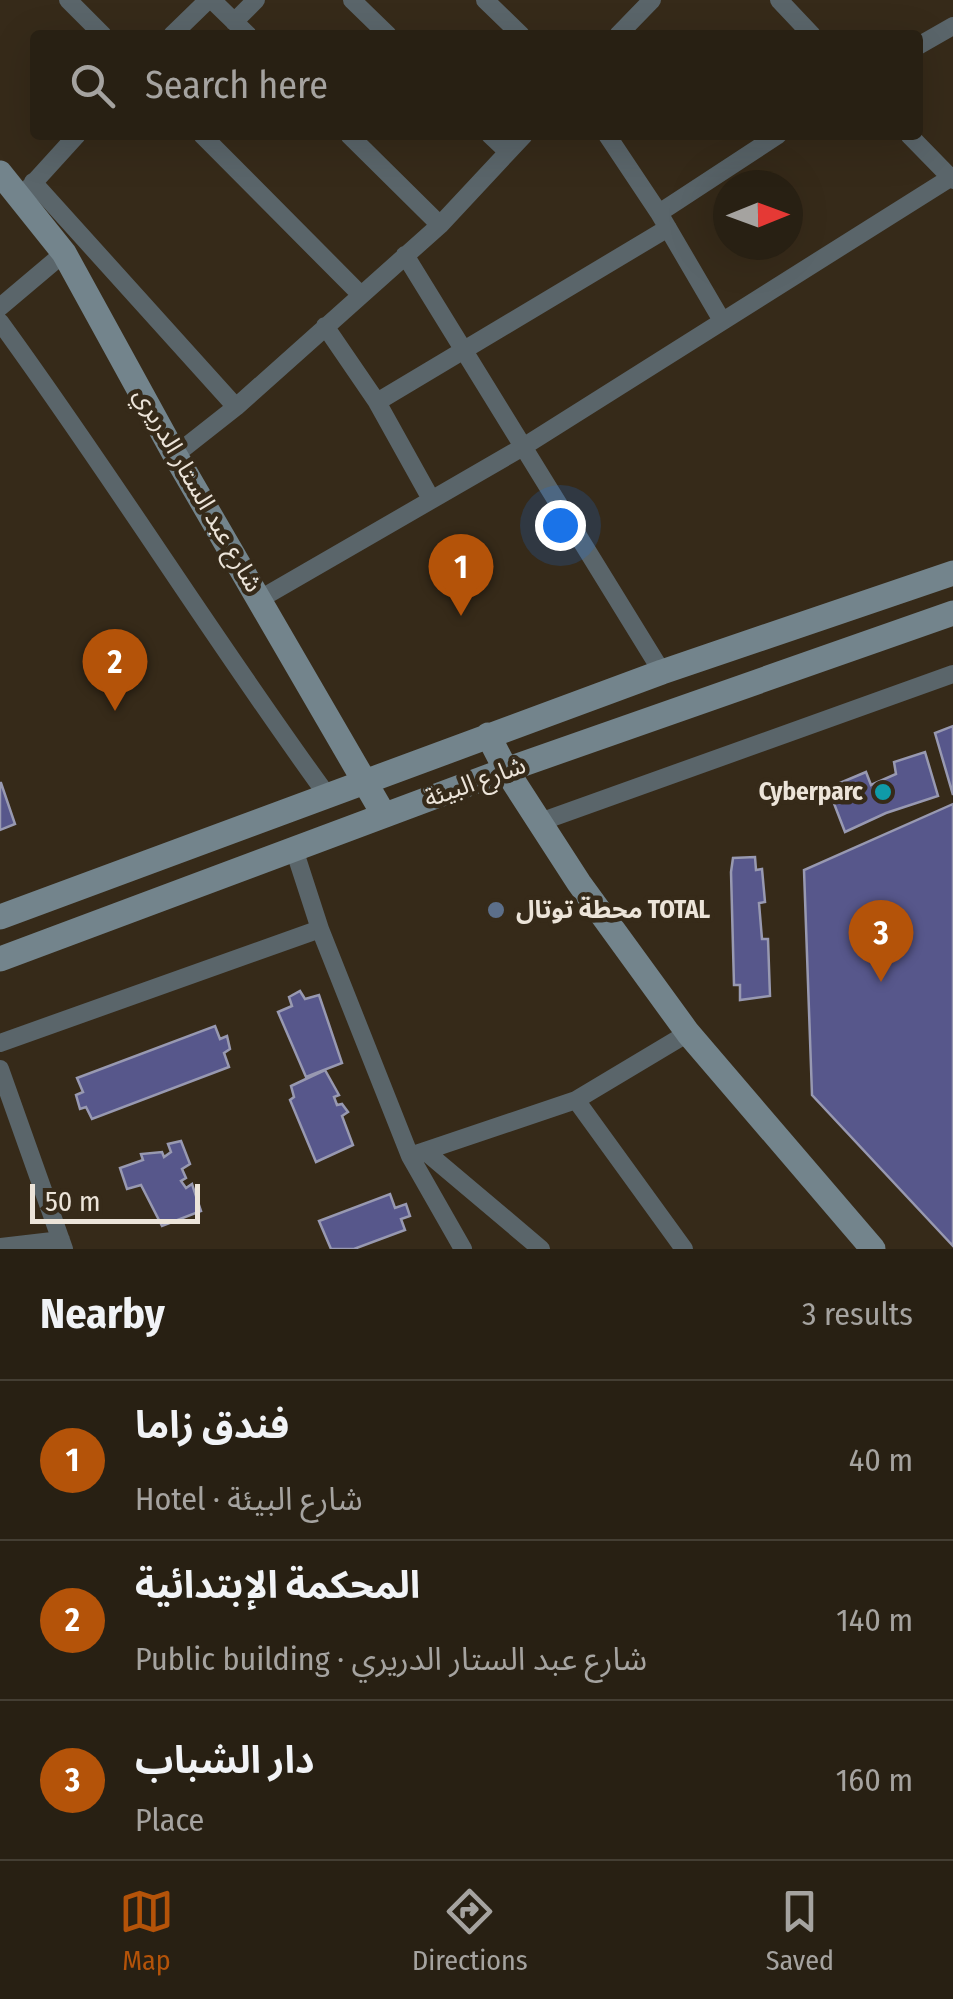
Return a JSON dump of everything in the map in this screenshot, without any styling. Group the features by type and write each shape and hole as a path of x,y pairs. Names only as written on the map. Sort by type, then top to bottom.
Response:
{"main road":[{"name":"شارع عبد الستار الدريري","path":"0,173 26,190 64,253 175,455 384,816"},
{"path":"0,917 662,672 953,573"},
{"name":"شارع البيئة","path":"0,959 506,770 953,613"},
{"path":"742,645 756,680"},
{"path":"488,735 579,883 688,1033 873,1249"}],"street":[{"path":"68,0 98,30"},
{"path":"177,30 210,0 241,28 256,0"},
{"path":"354,0 383,30"},
{"path":"485,0 517,30"},
{"path":"622,0 637,15"},
{"path":"623,30 652,0"},
{"path":"780,0 807,30"},
{"path":"923,43 953,26"},
{"path":"72,140 26,190 236,406"},
{"path":"207,140 360,294"},
{"path":"354,140 440,225"},
{"path":"495,140 508,152"},
{"path":"175,455 440,225 519,140"},
{"path":"610,140 722,319"},
{"path":"376,402 664,221 771,140"},
{"path":"260,599 523,447 952,178 914,140"},
{"path":"0,306 64,253"},
{"path":"405,255 662,672"},
{"path":"0,322 73,422 258,701 327,795"},
{"path":"325,326 376,402 431,499"},
{"path":"540,822 953,674"},
{"path":"294,849 320,929 463,1249"},
{"path":"0,1043 320,929"},
{"path":"417,1153 576,1100 688,1033"},
{"path":"0,1070 62,1244 0,1248"},
{"path":"576,1100 684,1249"},
{"path":"417,1153 541,1249"}],"building":[{"path":"953,726 953,795 935,733"},
{"name":"Cyberparc","path":"925,752 938,796 845,832 828,788 866,772 871,785 896,774 894,762"},
{"path":"0,783 15,824 0,830"},
{"path":"953,804 953,1246 812,1095 804,870"},
{"path":"755,857 756,870 762,869 765,902 759,903 762,939 768,939 770,996 740,1000 740,985 734,985 731,872 733,858"},
{"path":"300,991 305,999 319,995 342,1063 306,1077 278,1012 292,1006 289,997"},
{"path":"215,1026 220,1039 227,1036 230,1049 224,1053 229,1067 92,1119 86,1107 80,1109 76,1095 83,1092 77,1078"},
{"path":"325,1070 339,1095 334,1097 337,1105 342,1104 348,1112 342,1116 353,1145 316,1162 290,1100 294,1097 291,1086"},
{"path":"181,1141 190,1164 182,1169 186,1178 181,1181 186,1188 192,1184 201,1211 162,1226 141,1185 127,1189 120,1168 143,1160 141,1154 162,1152 164,1157 171,1152 168,1144"},
{"path":"390,1194 395,1208 406,1204 410,1216 401,1219 405,1230 354,1249 331,1249 319,1221"}],"place":[{"name":"فندق زاما","path":"461,616"},
{"name":"المحكمة الإبتدائية","path":"115,711"},
{"name":"Cyberparc","path":"883,792"},
{"name":"محطة توتال TOTAL","path":"496,910"},
{"name":"دار الشباب","path":"881,982"}]}
